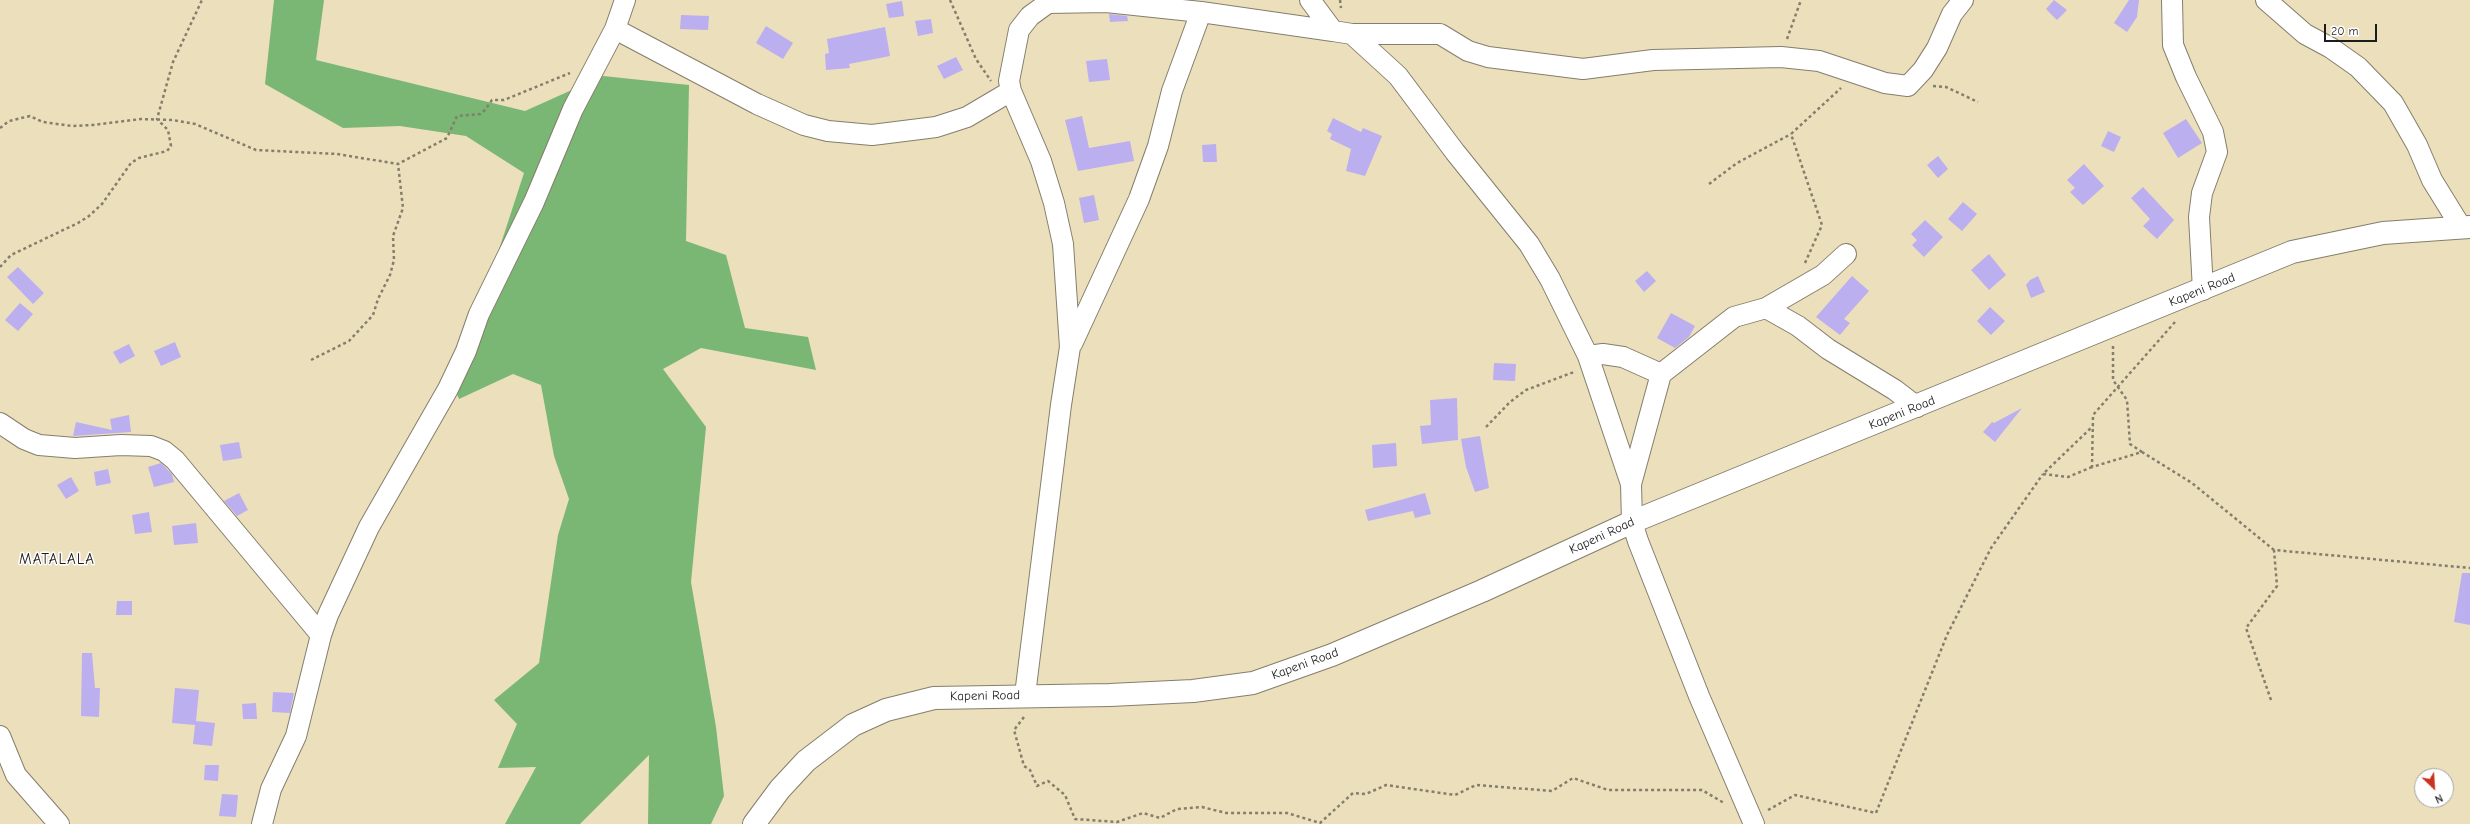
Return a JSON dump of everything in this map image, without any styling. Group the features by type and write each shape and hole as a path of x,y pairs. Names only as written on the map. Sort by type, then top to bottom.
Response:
{"main road":[{"name":"Kapeni Road","path":"754,824 780,788 806,761 836,737 877,713 934,698 1026,695 1110,696 1193,691 1253,683 1332,655 1518,575 1632,522 1917,407 2105,328 2203,290 2292,252 2383,233 2466,227"}],"street":[{"path":"262,824 271,789 296,736 321,635 369,527 448,389 466,351 479,314 534,202 572,109 615,28 625,0"},
{"path":"1310,0 1342,32 1398,76 1455,152 1529,244 1550,279 1590,361 1631,484"},
{"path":"1026,695 1061,405 1070,347 1063,244 1054,203 1041,161 1010,88 1019,30 1030,16 1048,3 1106,2 1201,12 1342,32 1440,34 1468,51 1488,57 1584,69 1653,60 1781,56 1819,61 1885,83 1908,86 1923,70 1937,48 1952,14 1963,0"},
{"path":"2172,0 2173,45 2186,77 2214,132 2217,152 2202,193 2199,217 2203,290"},
{"path":"2266,0 2305,34 2331,48 2358,67 2394,103 2417,145 2432,180 2466,227"},
{"path":"1070,347 1139,199 1158,146 1172,92 1201,12"},
{"path":"615,28 725,89 804,125 828,131 872,135 936,127 967,117 1010,88"},
{"path":"1753,821 1699,696 1632,522 1631,484 1661,374 1734,317 1766,308 1823,275 1846,254"},
{"path":"1766,308 1798,326 1828,349 1895,390 1917,407"},
{"path":"1590,361 1603,354 1623,357 1661,374"},
{"path":"0,424 24,439 39,445 76,448 121,445 151,446 164,451 175,460 321,635"},
{"path":"0,736 16,775 58,824"}],"path":[{"path":"158,119 173,62 202,0"},
{"path":"950,0 987,77 993,83 1010,88"},
{"path":"1781,56 1801,0"},
{"path":"0,128 13,119 30,116 43,122 72,126 158,119 195,124 256,150 337,154 398,164 447,138 457,116 480,114 492,100 504,100 573,72"},
{"path":"1708,184 1737,163 1791,134 1856,74"},
{"path":"1908,86 1946,87 1978,102"},
{"path":"0,267 11,254 78,223 89,216 102,204 131,163 139,158 167,151 171,146 172,138 165,124 158,119"},
{"path":"1791,134 1822,225 1803,266"},
{"path":"311,360 349,341 373,315 378,299 390,276 394,260 392,236 403,208 398,164"},
{"path":"2092,467 2093,415 2178,318"},
{"path":"2105,328 2114,348 2113,380 2127,400 2130,444 2192,483 2274,550 2470,568"},
{"path":"1486,427 1510,402 1526,390 1590,361"},
{"path":"1026,695 1027,712 1014,730 1024,766 1030,770 1037,786 1048,781 1065,795 1075,818 1117,822 1142,813 1160,818 1177,809 1202,807 1226,813 1287,813 1320,823 1353,793 1366,794 1386,785 1455,795 1476,785 1552,791 1573,778 1608,790 1702,790 1753,821 1795,795 1876,813 1947,635 1991,548 2043,474 2093,426"},
{"path":"2043,474 2068,477 2092,467 2142,452"},
{"path":"2272,700 2246,628 2277,586 2274,550"}],"green space":[{"path":"274,0 324,0 316,60 525,111 603,76 689,85 686,241 726,255 745,328 808,337 816,370 701,348 663,369 706,427 691,582 716,727 724,796 711,824 648,824 649,755 580,824 505,824 536,767 498,768 517,724 494,700 539,663 558,535 569,499 554,456 541,385 513,374 459,399 454,387 524,173 466,136 400,126 343,128 265,84"}],"building":[{"path":"2054,0 2067,10 2057,20 2046,9"},
{"path":"2129,0 2139,0 2137,17 2127,32 2114,23"},
{"path":"902,1 904,16 889,18 886,4"},
{"path":"1109,14 1127,16 1128,21 1110,22"},
{"path":"681,15 709,16 708,30 680,29"},
{"path":"931,19 933,33 918,36 915,21"},
{"path":"766,26 793,43 783,59 756,43"},
{"path":"885,27 890,56 849,64 850,68 826,70 825,54 829,53 827,39"},
{"path":"956,57 963,70 944,79 937,66"},
{"path":"1107,59 1110,80 1089,82 1086,61"},
{"path":"1082,116 1089,148 1130,141 1134,161 1078,171 1065,120"},
{"path":"1333,118 1361,132 1363,128 1382,136 1365,176 1346,171 1351,149 1330,139 1332,134 1327,131"},
{"path":"2186,119 2202,143 2178,158 2163,133"},
{"path":"2108,131 2121,137 2114,152 2101,146"},
{"path":"1216,144 1217,162 1203,162 1202,145"},
{"path":"1938,156 1948,169 1938,178 1927,165"},
{"path":"2084,164 2104,186 2083,205 2070,192 2075,188 2067,180"},
{"path":"2143,187 2174,220 2157,239 2143,226 2150,219 2131,198"},
{"path":"1094,195 1099,220 1084,223 1079,198"},
{"path":"1963,202 1977,214 1962,231 1948,219"},
{"path":"1925,220 1943,237 1924,257 1912,245 1917,240 1911,234"},
{"path":"1989,254 2006,275 1989,290 1971,270"},
{"path":"18,267 44,293 33,304 7,277"},
{"path":"1647,271 1656,281 1644,292 1635,281"},
{"path":"1852,276 1869,291 1844,319 1850,323 1840,335 1816,317"},
{"path":"2038,276 2045,292 2031,298 2026,285 2030,280"},
{"path":"20,303 33,314 18,331 5,320"},
{"path":"1990,307 2005,321 1991,335 1977,321"},
{"path":"1671,313 1695,326 1689,337 1675,348 1657,338"},
{"path":"175,342 181,357 161,366 154,351"},
{"path":"129,344 135,356 120,364 113,352"},
{"path":"1494,363 1516,364 1515,381 1493,380"},
{"path":"1457,398 1458,440 1422,444 1420,426 1431,425 1430,400"},
{"path":"2022,408 1995,442 1983,432 1992,422 1994,423"},
{"path":"129,415 131,432 73,436 76,422 112,430 110,419"},
{"path":"1480,436 1489,488 1475,492 1466,467 1461,439"},
{"path":"239,442 242,458 223,461 220,445"},
{"path":"1396,443 1397,466 1373,468 1372,445"},
{"path":"161,463 172,474 174,482 154,487 148,467"},
{"path":"108,469 111,483 96,486 94,472"},
{"path":"71,477 79,491 66,499 57,485"},
{"path":"239,493 248,510 237,516 224,501"},
{"path":"1425,493 1431,514 1415,518 1413,511 1368,521 1365,510"},
{"path":"149,512 152,532 135,534 132,515"},
{"path":"196,523 198,543 174,545 172,526"},
{"path":"2462,573 2470,573 2470,625 2454,622"},
{"path":"117,601 132,601 132,615 116,615"},
{"path":"82,653 92,653 95,688 100,688 99,717 81,716"},
{"path":"175,688 199,690 196,721 215,723 212,746 193,744 195,725 172,723"},
{"path":"273,692 294,693 290,713 272,712"},
{"path":"256,703 257,719 243,719 242,704"},
{"path":"205,765 219,765 218,781 204,780"},
{"path":"222,794 238,795 236,817 219,816"}],"district":[{"name":"MATALALA","path":"57,560"}]}
